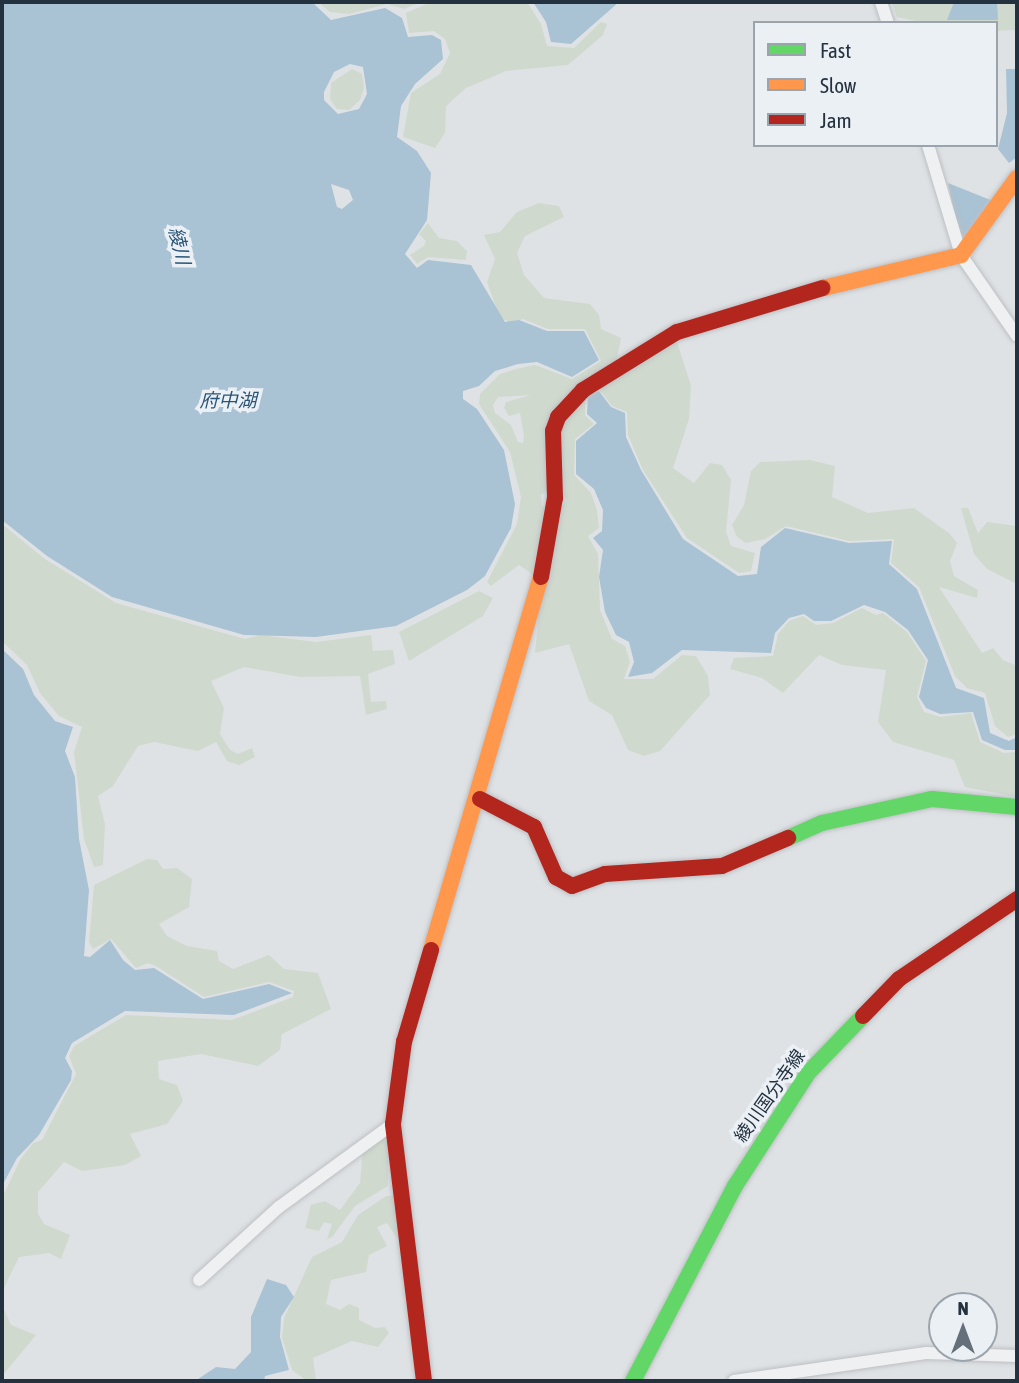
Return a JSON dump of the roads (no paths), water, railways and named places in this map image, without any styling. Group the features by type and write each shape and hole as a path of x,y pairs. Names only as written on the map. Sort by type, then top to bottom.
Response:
{"street":[{"path":"881,2 887,21"},
{"path":"929,147 961,255 1017,336"},
{"path":"424,1381 393,1124 404,1042 480,799 538,591 555,498 553,431 567,403 677,332 848,281 961,255 1017,178"},
{"path":"480,799 534,827 556,877 572,886 605,874 722,866 822,822 932,799 1017,807"},
{"name":"綾川国分寺線","path":"633,1381 735,1185 808,1073 899,979 1017,900"},
{"path":"199,1280 279,1207 393,1124"},
{"path":"734,1381 926,1353 1017,1356"}],"water":[{"name":"府中湖","path":"2,2 312,2 331,20 385,8 402,18 408,37 432,35 441,40 443,59 415,84 401,106 397,137 417,151 431,173 427,220 405,254 417,268 428,260 471,265 505,322 519,320 547,331 584,331 599,360 572,377 537,362 518,364 495,371 479,386 463,391 463,399 477,409 504,450 515,504 511,528 485,576 467,590 396,626 316,637 244,635 112,597 47,556 2,520","holes":["350,64 363,67 367,94 359,109 338,114 324,100 324,92 334,72","331,184 349,190 353,200 342,209 337,207"]},
{"path":"533,2 619,2 571,44 551,42 546,22"},
{"path":"954,2 997,2 998,20 947,20"},
{"path":"1006,69 1017,69 1017,157 1009,163 998,149 1007,113"},
{"path":"948,183 993,201 967,237 959,234"},
{"path":"599,391 611,407 625,413 626,437 641,470 683,539 738,576 757,574 761,547 785,528 849,543 892,541 889,564 917,589 956,688 984,698 990,733 1009,741 1017,737 1017,750 1005,750 982,740 973,712 940,714 926,708 919,697 928,660 908,630 885,612 864,605 831,621 814,621 804,614 789,618 775,633 771,653 682,650 652,673 628,677 634,662 629,642 616,635 605,612 599,577 603,550 593,538 602,531 603,510 594,489 576,474 576,441 597,423 587,414 588,395"},
{"path":"2,649 23,669 34,695 55,721 73,727 65,751 75,777 79,839 89,890 84,956 90,957 110,940 123,960 135,970 154,968 203,999 269,984 292,993 234,1015 125,1011 72,1043 65,1058 72,1071 71,1080 39,1135 17,1158 2,1186"},
{"path":"267,1279 286,1285 294,1297 281,1317 280,1337 289,1370 265,1376 264,1381 195,1381 216,1367 235,1369 251,1352 251,1317"}],"water label":[{"name":"綾川","path":"179,246"}]}
